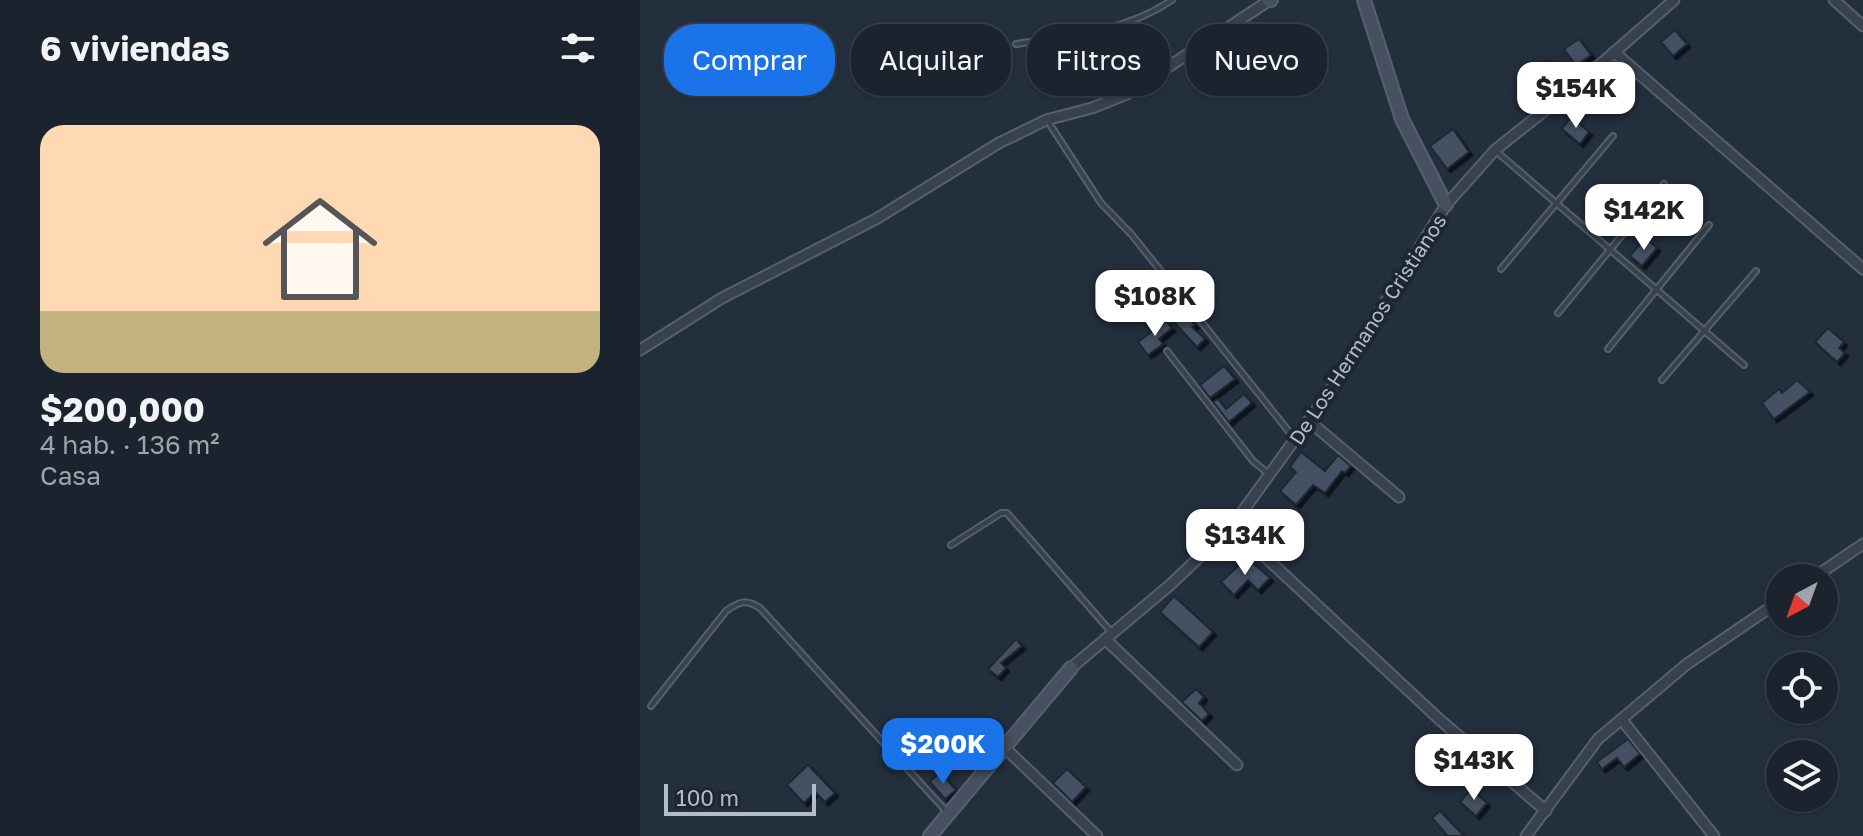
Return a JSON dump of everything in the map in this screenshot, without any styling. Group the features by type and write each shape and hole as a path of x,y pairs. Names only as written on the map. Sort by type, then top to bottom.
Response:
{"street":[{"path":"640,350 708,306 876,219 975,157 1046,120 1092,108 1127,94 1270,0"},
{"path":"1364,0 1402,119 1446,205"},
{"name":"De Los Hermanos Cristianos","path":"1071,668 1170,585 1232,526 1309,421 1446,205 1495,150 1674,0"},
{"path":"1834,0 1863,26"},
{"path":"1614,52 1863,269"},
{"path":"1309,421 1399,497"},
{"path":"1232,526 1439,719 1546,811"},
{"path":"1834,564 1863,544"},
{"path":"1526,836 1598,739 1687,664 1766,610"},
{"path":"1108,636 1237,765"},
{"path":"935,834 1071,668"},
{"path":"1622,720 1714,836"},
{"path":"1004,747 1097,836"}],"lane":[{"path":"1016,44 1113,29 1150,15 1172,0"},
{"path":"1046,120 1101,203 1132,235 1295,440"},
{"path":"1501,269 1613,136"},
{"path":"1495,150 1744,365"},
{"path":"1558,313 1664,184"},
{"path":"1608,349 1709,225"},
{"path":"1662,380 1756,271"},
{"path":"1167,351 1253,461 1271,476"},
{"path":"951,545 1001,513 1007,513 1108,636"},
{"path":"651,706 726,611 739,602 749,601 760,608 949,814"}],"building":[{"path":"1675,30 1687,44 1673,56 1661,42"},
{"path":"1579,39 1591,55 1576,66 1564,49"},
{"path":"1548,60 1562,78 1545,91 1531,74"},
{"path":"1571,117 1589,132 1580,144 1562,129"},
{"path":"1453,129 1469,152 1447,169 1430,146"},
{"path":"1645,238 1657,248 1642,266 1630,256"},
{"path":"1182,311 1195,325 1192,327 1205,339 1197,347 1172,320"},
{"path":"1166,321 1172,328 1159,339 1163,344 1148,355 1138,342"},
{"path":"1828,328 1844,342 1839,348 1845,353 1837,362 1815,342"},
{"path":"1224,366 1235,379 1210,398 1200,385"},
{"path":"1797,380 1810,392 1774,419 1762,403 1779,389 1782,393"},
{"path":"1244,394 1252,403 1229,422 1213,402 1218,399 1226,409"},
{"path":"1301,452 1325,471 1338,455 1351,466 1345,473 1342,471 1325,493 1313,485 1296,505 1280,491 1296,472 1290,467"},
{"path":"1247,558 1270,578 1258,590 1248,580 1234,595 1221,582"},
{"path":"1174,596 1213,632 1199,647 1160,612"},
{"path":"1016,639 1022,646 1001,663 1006,668 998,677 988,669"},
{"path":"1196,689 1204,697 1199,703 1209,714 1202,721 1182,702"},
{"path":"1628,739 1640,754 1624,767 1617,758 1602,769 1597,762"},
{"path":"808,765 835,793 825,802 815,792 804,803 787,785"},
{"path":"1067,769 1086,787 1072,802 1053,783"},
{"path":"940,772 956,790 945,799 930,782"},
{"path":"1471,789 1487,803 1476,816 1460,802"},
{"path":"1440,811 1464,836 1448,836 1432,818"}]}
